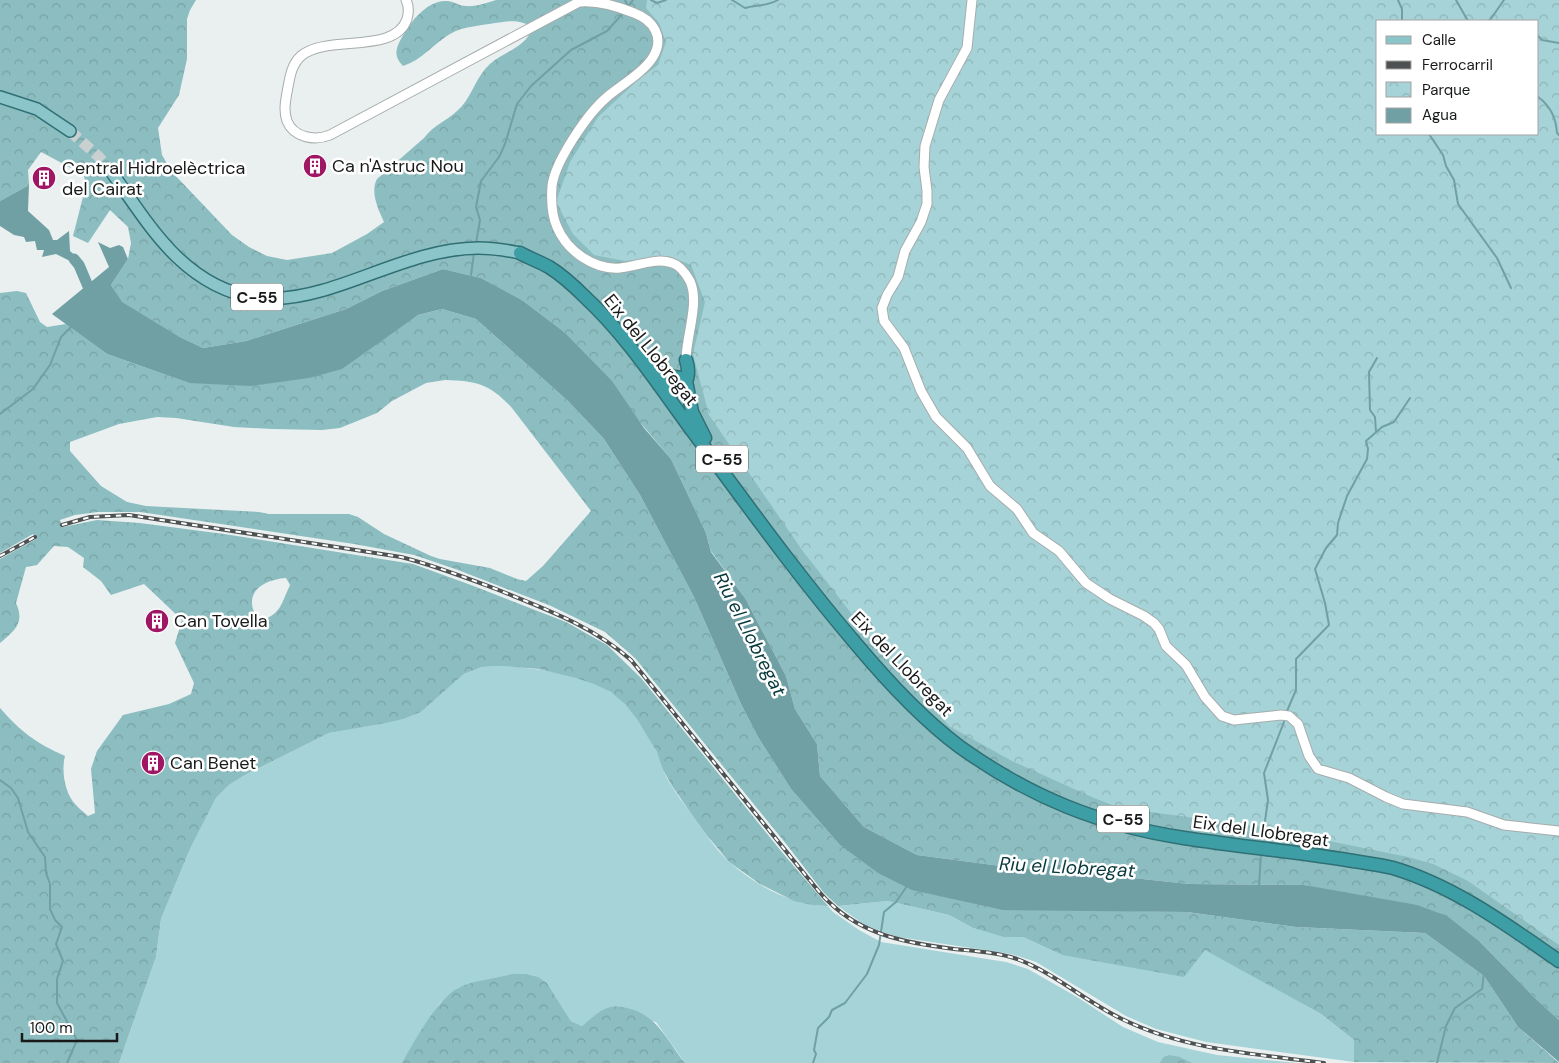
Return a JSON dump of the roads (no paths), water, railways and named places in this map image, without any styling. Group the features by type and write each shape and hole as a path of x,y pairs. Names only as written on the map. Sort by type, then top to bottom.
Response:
{"highway":[{"name":"Eix del Llobregat","path":"520,253 532,254 561,269 588,291 614,317 684,419 808,586 877,669 917,711 958,745 998,773 1041,796 1094,818 1133,829 1186,838 1293,851 1391,868 1424,880 1474,904 1559,961"},
{"path":"641,356 664,373 680,379"},
{"name":"Eix del Llobregat","path":"641,356 670,390 825,598 888,674 921,706 990,759 1042,789 1113,817 1182,831 1325,849 1381,859 1406,866 1437,878 1478,898 1559,953"},
{"path":"686,360 680,379 692,412 706,439"},
{"path":"670,390 670,382 680,379"},
{"name":"C-55","path":"670,390 670,395 684,419"}],"main road":[{"path":"0,96 37,110 70,131"},
{"name":"Eix del Llobregat","path":"110,170 153,230 176,257 213,283 247,295 276,298 305,296 402,263 450,251 478,248 520,253"}],"street":[{"path":"406,0 409,10 407,19 402,28 393,35 378,40 316,48 298,59 294,64 290,78 285,109 288,123 295,131 310,138 325,137 574,3 584,0 603,2 635,13 648,20 656,30 658,37 653,56 646,65 598,106 574,138 552,185 552,210 557,227 566,241 580,256 590,262 618,268 653,262 668,262 678,265 682,269 693,293 693,307 686,341 686,360"},
{"path":"972,0 967,48 939,100 927,139 924,166 928,191 927,204 921,222 905,251 898,277 887,295 882,308 884,321 901,344 936,417 967,448 990,486 1017,509 1033,533 1059,551 1086,584 1100,594 1154,623 1159,629 1166,646 1186,665 1205,697 1222,716 1240,720 1281,715 1289,716 1298,724 1309,756 1318,769 1348,778 1386,798 1403,804 1467,812 1504,825 1559,831"}],"water":[{"path":"29,185 28,211 49,230 53,240 57,240 69,231 70,251 79,259 80,264 83,266 84,270 80,273 72,262 56,254 42,257 44,250 37,250 35,241 26,242 24,237 14,235 0,226 0,201"},
{"path":"98,242 110,248 119,245 123,247 128,259 111,285 122,302 180,337 203,348 246,341 346,309 382,291 443,269 481,278 522,300 563,331 612,381 644,428 671,459 706,533 711,552 745,598 786,676 795,709 817,744 820,776 864,827 917,855 1023,869 1090,861 1133,878 1189,884 1304,885 1417,905 1447,916 1480,942 1559,1020 1559,1062 1518,1027 1484,976 1425,933 1296,927 1187,912 1003,910 912,890 878,873 839,844 791,789 758,737 741,704 694,597 640,495 604,439 568,401 476,319 442,309 418,315 342,369 309,378 251,386 189,383 107,354 52,314 109,267"}],"waterway":[{"path":"625,0 628,6"},
{"path":"627,8 633,0"},
{"path":"651,0 657,3 666,0"},
{"path":"732,0 745,8 778,0"},
{"path":"1398,0 1402,9 1402,20"},
{"path":"1456,0 1467,20"},
{"path":"1490,20 1504,0"},
{"path":"476,243 480,220 476,207 481,181 499,157 505,144 517,104 531,86 571,50 607,31 624,12"},
{"path":"1539,37 1542,40 1559,43"},
{"path":"1539,98 1552,113 1559,135"},
{"path":"1430,135 1443,155 1446,166 1454,180 1458,204 1497,258 1511,288"},
{"path":"471,275 474,253"},
{"name":"Riu el Llobregat","path":"74,259 79,265 93,298"},
{"path":"0,414 33,389 50,365 61,337 71,327"},
{"path":"1376,432 1375,417 1370,410 1369,372 1377,358"},
{"path":"1287,711 1296,690 1296,659 1329,625 1315,569 1326,548 1337,535 1338,523 1347,496 1367,459 1368,449 1366,441 1382,427 1394,422 1410,398"},
{"path":"1263,835 1268,800 1264,773 1284,722"},
{"path":"0,780 11,788 18,798 28,832 45,857 46,873 50,884 50,909 55,920 62,927 56,944 63,961 57,979 57,1003 77,1040 67,1063"},
{"path":"1259,886 1261,854"},
{"path":"813,1063 816,1054 814,1050 818,1028 829,1017 832,1010 845,1003 867,974 879,945 884,912 896,902 907,886"},
{"path":"1437,1063 1446,1026 1455,1008 1482,989 1484,973"}],"tunnel":[{"path":"70,131 98,156 110,170"}],"railway":[{"path":"62,525 90,517 129,515 401,557 496,589 550,611 584,627 631,660 820,893 843,914 857,923 887,936 920,944 992,953 1014,958 1056,979 1108,1012 1171,1038 1221,1049 1324,1063"},
{"path":"0,556 35,537"}],"place":[{"name":"Ca n'Astruc Nou","path":"315,166"},
{"name":"Central Hidroelèctrica del Cairat","path":"44,178"},
{"name":"Can Tovella","path":"157,621"},
{"name":"Can Benet","path":"153,763"}]}
